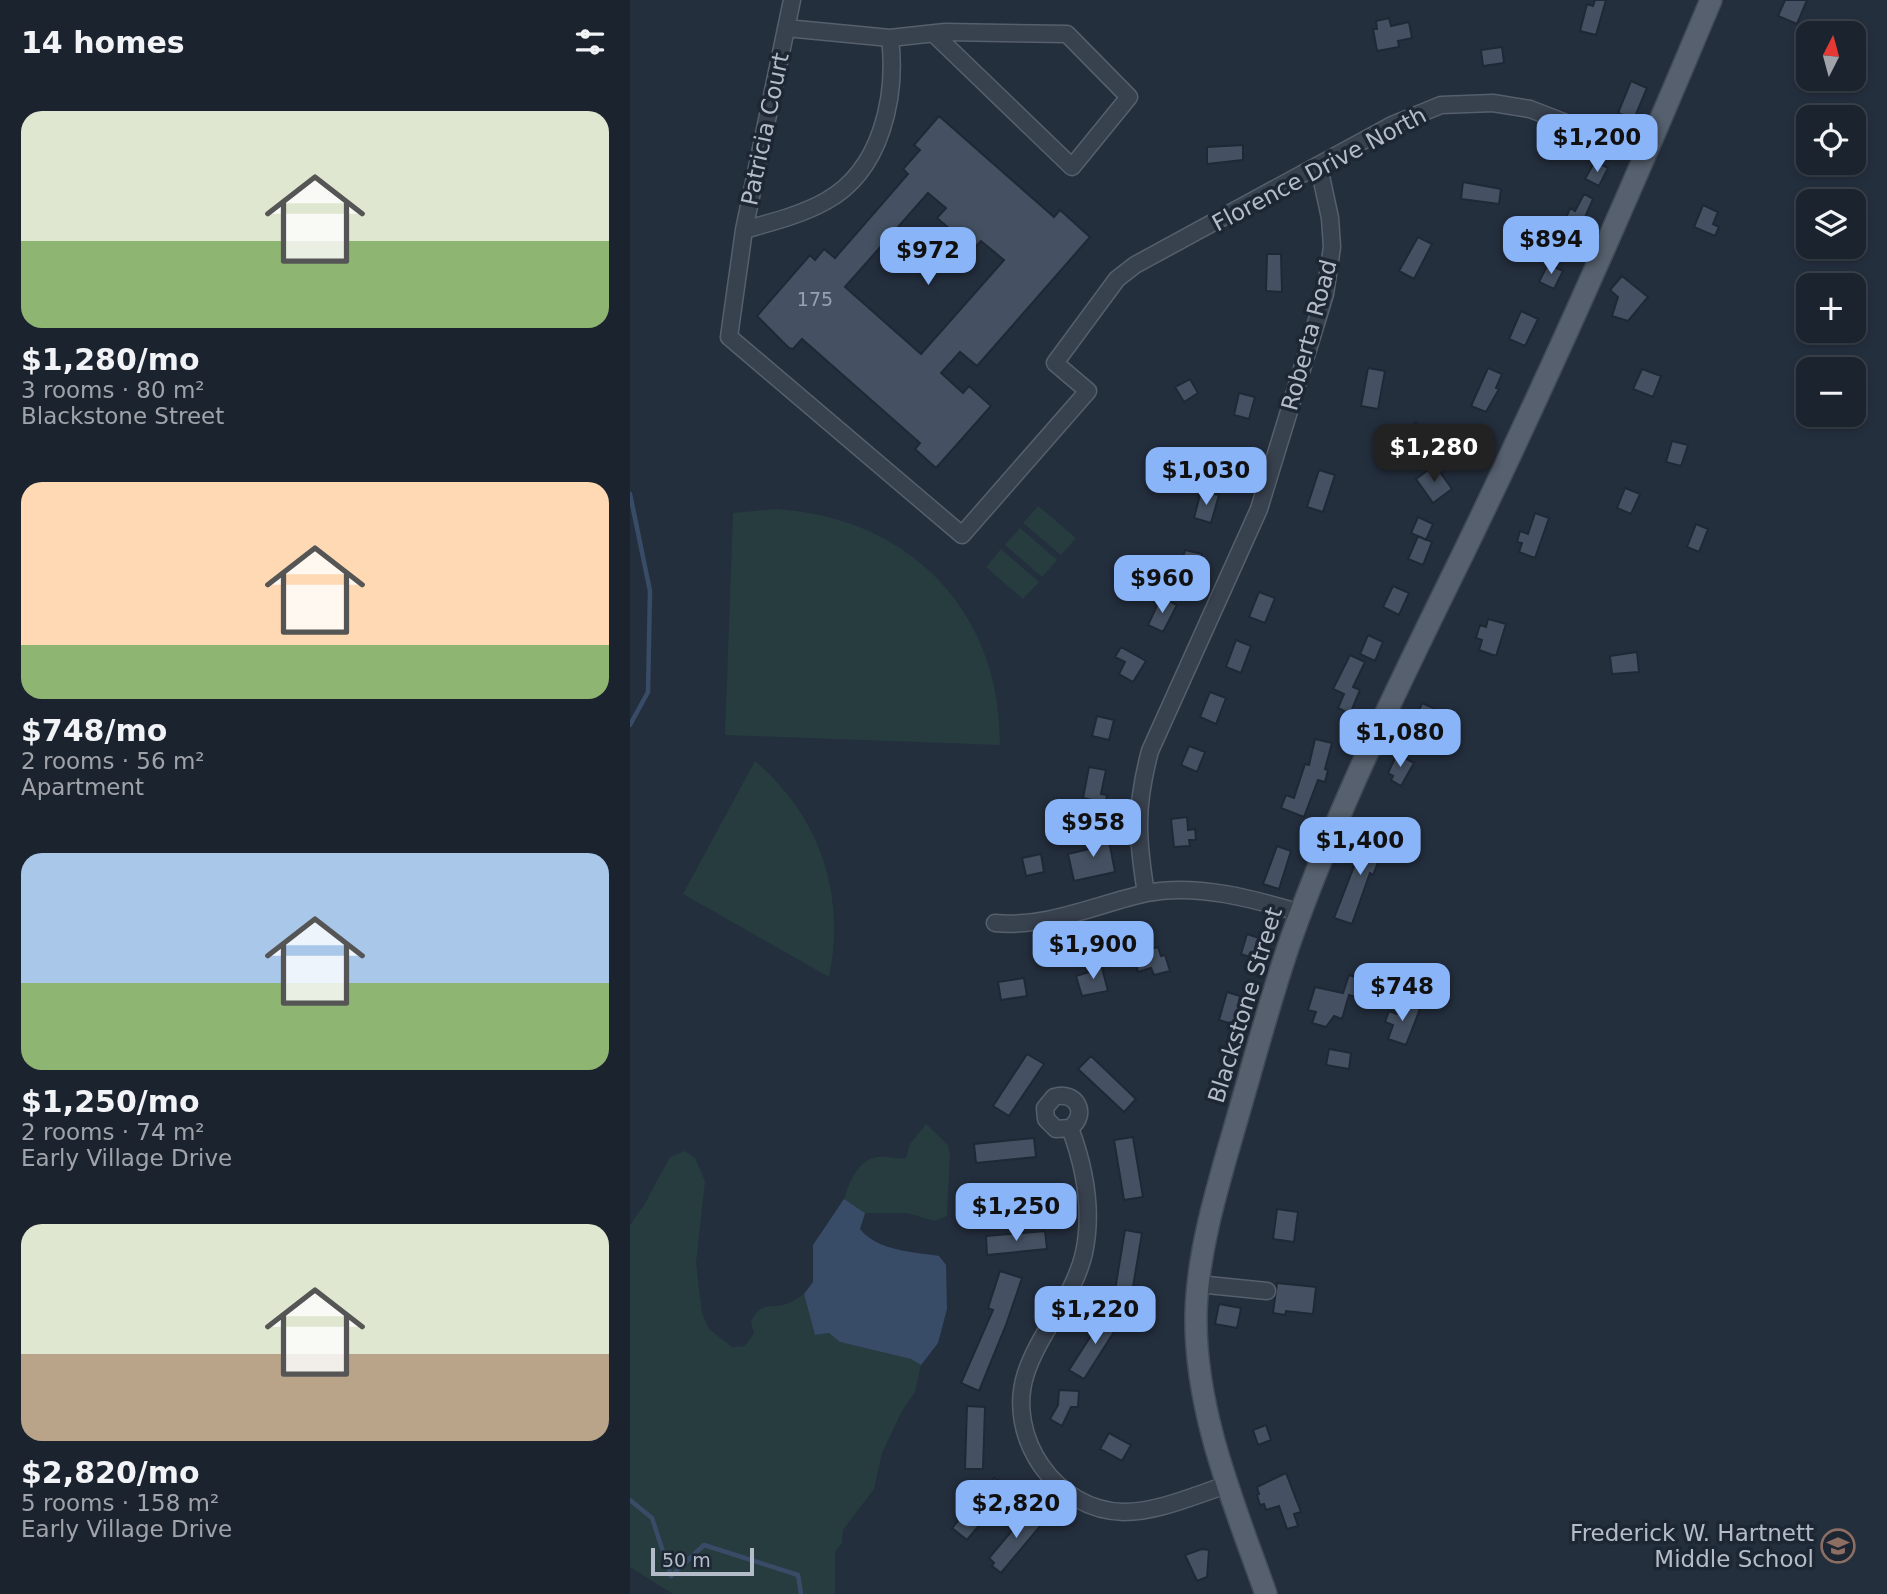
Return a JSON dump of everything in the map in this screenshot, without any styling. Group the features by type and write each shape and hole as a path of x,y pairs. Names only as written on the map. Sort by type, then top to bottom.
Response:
{"main road":[{"name":"Blackstone Street","path":"1266,1594 1227,1485 1202,1387 1196,1317 1198,1283 1227,1154 1275,986 1301,913 1365,755 1591,281 1711,0"}],"street":[{"name":"Patricia Court","path":"792,0 744,230 729,337 962,535 1088,391 1055,363 1117,279 1135,265 1156,255"},
{"path":"786,28 890,38 934,34 1067,34 1129,97 1072,167 934,34"},
{"path":"744,230 824,202 854,176 879,136 888,110 893,74 890,38"},
{"name":"Florence Drive North","path":"1156,255 1408,117 1458,103 1493,103 1530,109 1646,154"},
{"name":"Roberta Road","path":"1146,893 1137,826 1142,782 1150,751 1259,509 1325,294 1332,247 1330,218 1319,167"},
{"path":"995,923 1034,924 1146,893 1175,891 1209,893 1261,902 1301,913"},
{"path":"1070,1128 1084,1172 1087,1195 1084,1254 1076,1278 1029,1365 1021,1398 1023,1424 1032,1452 1045,1473 1064,1489 1091,1505 1122,1512 1150,1509 1227,1485"},
{"path":"1198,1283 1267,1291"}],"green space":[{"path":"1038,506 1076,538 1061,555 1023,523"},
{"path":"775,509 823,516 867,530 905,552 938,579 965,613 984,652 996,696 1000,745 725,735 733,513"},
{"path":"1020,528 1057,560 1042,577 1005,545"},
{"path":"1001,549 1039,582 1023,599 986,567"},
{"path":"755,761 778,783 796,806 823,858 834,916 829,977 683,894"},
{"path":"926,1124 948,1145 950,1154 947,1216 935,1221 907,1213 865,1213 844,1199 852,1179 865,1162 878,1157 906,1158 910,1144"},
{"path":"685,1151 695,1158 705,1181 696,1263 702,1313 709,1329 732,1347 745,1346 754,1333 751,1322 759,1310 789,1303 804,1294 815,1335 829,1333 840,1342 911,1359 921,1365 915,1392 902,1411 882,1453 874,1489 843,1530 842,1543 835,1552 835,1594 673,1594 630,1567 630,1225 670,1157"}],"water":[{"path":"844,1199 865,1213 860,1229 876,1242 897,1249 939,1256 946,1265 947,1309 938,1343 921,1365 911,1359 840,1342 829,1333 815,1335 804,1294 813,1282 813,1245"}],"building":[{"path":"1595,0 1606,0 1596,35 1580,31 1587,4 1593,6"},
{"path":"1785,0 1807,0 1796,24 1778,16"},
{"path":"1389,18 1391,26 1409,22 1412,38 1398,41 1399,47 1377,51 1373,29 1377,29 1376,21"},
{"path":"1502,47 1504,63 1483,66 1481,50"},
{"path":"1631,81 1647,88 1634,119 1618,113"},
{"path":"939,116 1054,217 1060,210 1090,237 977,366 960,352 941,373 963,393 969,386 991,406 936,468 915,449 920,443 802,339 793,349 789,348 757,316 810,255 815,260 824,249 835,258 908,174 903,169 920,150 914,145","holes":["928,193 946,208 937,218 973,249 981,241 1004,260 921,354 845,287"]},
{"path":"1243,145 1243,160 1207,164 1207,147"},
{"path":"1595,161 1608,168 1599,186 1585,179"},
{"path":"1463,182 1501,189 1499,204 1461,199"},
{"path":"1584,194 1593,199 1576,238 1579,239 1574,250 1556,242 1570,208 1575,211"},
{"path":"1703,205 1718,212 1713,224 1719,227 1715,236 1694,227"},
{"path":"1418,237 1432,244 1414,279 1399,271"},
{"path":"1267,254 1281,254 1282,292 1266,291"},
{"path":"1548,264 1563,271 1554,289 1539,282"},
{"path":"1622,276 1648,297 1628,321 1612,316 1618,297 1610,290"},
{"path":"1521,311 1538,319 1525,346 1509,339"},
{"path":"1368,368 1385,371 1378,409 1361,406"},
{"path":"1488,368 1502,374 1496,388 1499,389 1486,412 1471,406"},
{"path":"1642,369 1661,376 1653,397 1633,389"},
{"path":"1190,379 1198,393 1184,402 1175,387"},
{"path":"1239,393 1255,397 1249,419 1234,415"},
{"path":"1416,422 1426,435 1415,444 1405,431"},
{"path":"1672,441 1688,445 1681,466 1666,462"},
{"path":"1435,465 1452,489 1433,503 1416,479"},
{"path":"1319,470 1335,475 1323,512 1307,507"},
{"path":"1625,488 1640,494 1631,514 1617,508"},
{"path":"1201,491 1219,495 1211,523 1194,518"},
{"path":"1535,513 1549,518 1535,558 1519,552 1522,543 1517,542 1520,531 1528,534"},
{"path":"1418,517 1433,524 1426,540 1411,533"},
{"path":"1696,524 1708,529 1699,552 1687,547"},
{"path":"1418,536 1432,542 1423,565 1408,559"},
{"path":"1185,550 1202,554 1196,577 1179,573"},
{"path":"1393,586 1409,593 1399,615 1383,607"},
{"path":"1259,592 1275,598 1265,623 1249,617"},
{"path":"1161,597 1177,605 1163,632 1148,625"},
{"path":"1488,619 1506,624 1496,656 1479,650 1482,640 1476,638 1480,625 1486,627"},
{"path":"1368,635 1383,642 1375,661 1360,654"},
{"path":"1236,640 1251,646 1241,673 1226,667"},
{"path":"1121,647 1146,661 1133,682 1119,674 1125,662 1115,657"},
{"path":"1637,652 1639,672 1612,674 1610,656"},
{"path":"1350,655 1365,662 1353,687 1360,690 1350,714 1338,708 1344,694 1333,689"},
{"path":"1210,692 1226,698 1216,724 1200,717"},
{"path":"1422,703 1440,711 1428,738 1411,730"},
{"path":"1097,716 1114,720 1109,740 1092,736"},
{"path":"1315,739 1332,743 1325,769 1328,770 1325,782 1318,780 1304,817 1281,808 1286,795 1294,798 1305,764 1309,765"},
{"path":"1189,746 1205,752 1197,772 1181,765"},
{"path":"1397,754 1414,763 1401,786 1391,780 1393,776 1388,773"},
{"path":"1089,767 1106,770 1101,794 1107,795 1105,806 1083,798"},
{"path":"1187,817 1188,830 1195,829 1196,840 1189,840 1190,846 1174,847 1171,819"},
{"path":"1107,830 1115,872 1074,881 1068,854 1093,848 1091,833"},
{"path":"1367,833 1387,841 1373,875 1370,873 1352,924 1334,918"},
{"path":"1277,846 1291,851 1279,889 1263,884"},
{"path":"1041,854 1044,872 1026,876 1022,858"},
{"path":"1247,934 1262,939 1256,959 1241,954"},
{"path":"1158,947 1161,956 1165,955 1170,971 1154,975 1151,968 1138,972 1133,954"},
{"path":"1101,964 1108,991 1082,996 1076,976 1089,972 1088,967"},
{"path":"1349,975 1364,980 1359,998 1349,995 1342,1019 1334,1016 1326,1027 1312,1023 1316,1012 1308,1010 1315,987 1343,993"},
{"path":"1024,978 1027,996 1001,1000 998,982"},
{"path":"1227,992 1243,997 1235,1025 1219,1020"},
{"path":"1401,1002 1420,1009 1406,1045 1388,1039 1393,1025 1385,1022 1389,1011 1397,1014"},
{"path":"1329,1049 1351,1053 1349,1069 1326,1065"},
{"path":"1027,1054 1044,1064 1009,1116 993,1106"},
{"path":"1091,1056 1136,1099 1124,1112 1078,1069"},
{"path":"1133,1137 1143,1197 1124,1200 1114,1140"},
{"path":"1034,1138 1036,1157 976,1163 974,1144"},
{"path":"1039,1185 1041,1204 980,1211 978,1193"},
{"path":"1277,1209 1298,1212 1294,1242 1273,1239"},
{"path":"1125,1230 1142,1233 1132,1293 1115,1290"},
{"path":"1045,1231 1047,1249 987,1255 986,1236"},
{"path":"1000,1271 1022,1278 979,1391 961,1383 993,1310 988,1308"},
{"path":"1277,1283 1316,1287 1313,1314 1286,1311 1285,1315 1273,1313"},
{"path":"1219,1304 1241,1308 1237,1328 1215,1324"},
{"path":"1105,1314 1121,1321 1084,1379 1069,1370"},
{"path":"1059,1390 1079,1391 1078,1407 1071,1407 1062,1426 1050,1419 1058,1405"},
{"path":"967,1406 985,1407 983,1469 965,1469"},
{"path":"1266,1425 1271,1440 1258,1445 1253,1430"},
{"path":"1109,1433 1131,1445 1122,1461 1100,1449"},
{"path":"1286,1473 1301,1512 1294,1514 1298,1526 1287,1529 1279,1506 1266,1510 1264,1504 1260,1505 1257,1495 1257,1487"},
{"path":"994,1478 1004,1483 1002,1486 1008,1490 967,1540 952,1528"},
{"path":"1030,1509 1046,1519 1001,1573 992,1566 994,1563 989,1558"},
{"path":"1202,1549 1209,1550 1207,1577 1197,1581 1185,1555"}],"waterway":[{"path":"630,494 650,591 648,692 630,725"},
{"path":"630,1500 652,1518 671,1576 704,1545 798,1575 801,1594"}],"place":[{"name":"Frederick W. Hartnett Middle School","path":"1838,1546"}]}
